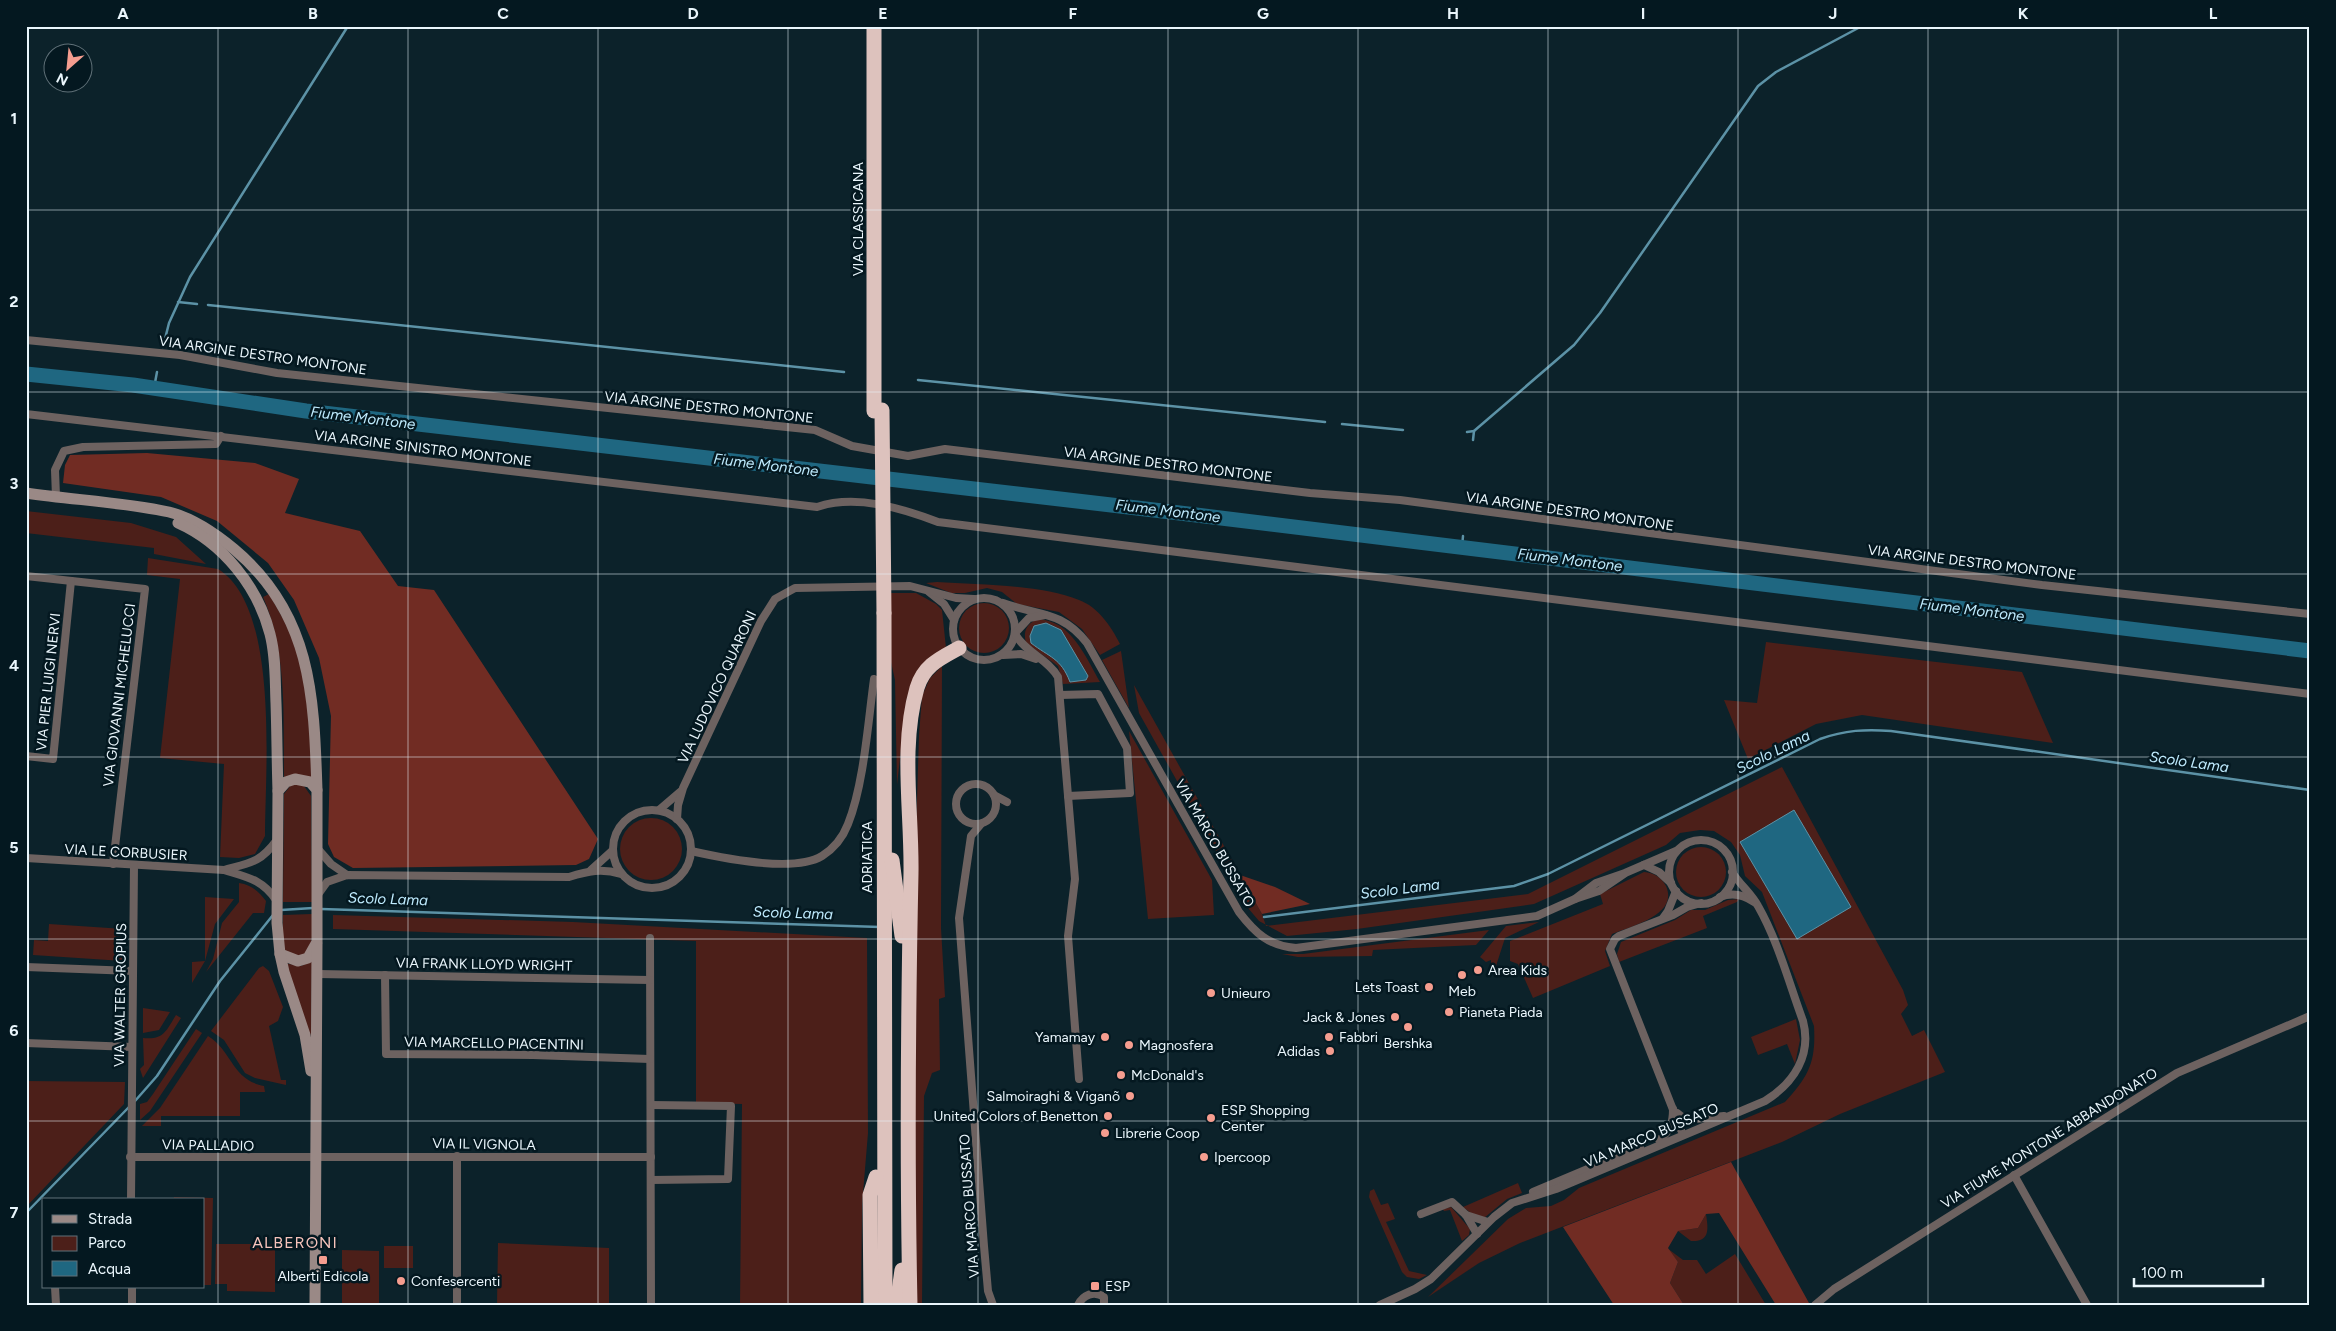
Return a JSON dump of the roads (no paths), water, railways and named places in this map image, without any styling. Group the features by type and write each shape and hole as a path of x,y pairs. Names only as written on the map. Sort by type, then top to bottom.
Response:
{"highway":[{"name":"VIA CLASSICANA","path":"874,26 878,411"},
{"name":"VIA CLASSICANA","path":"878,411 884,26"},
{"name":"ADRIATICA","path":"878,411 879,614 874,679 879,915"},
{"name":"ADRIATICA","path":"876,1305 879,915 884,660 879,614"},
{"path":"910,1305 908,1221 908,977 911,871 909,756 913,705 917,686 928,667 944,655 959,648"},
{"path":"884,660 890,682 892,865 908,977"},
{"name":"ADRIATICA","path":"879,948 885,1305"},
{"path":"870,1305 870,1194 876,1177"},
{"path":"897,1305 908,1221"}],"main road":[{"path":"26,493 170,513 200,525 221,538 244,558 276,597 297,636 310,683 315,734 317,790 318,974 315,1305"},
{"path":"149,510 182,524 201,536 232,561 249,585 262,611 270,635 275,668 278,791 277,923 280,954 305,1035 316,1097"},
{"path":"278,791 286,782 295,779 310,782 317,790"},
{"path":"280,954 298,960 308,958 317,942"}],"street":[{"name":"VIA ARGINE DESTRO MONTONE","path":"26,340 180,355 277,373 815,430 852,446 908,456 945,449 1300,492 1400,500 2042,584 2310,614"},
{"name":"VIA ARGINE SINISTRO MONTONE","path":"26,414 817,507 827,504 844,503 895,507 938,522 2310,694"},
{"path":"56,497 55,470 64,451 84,447 216,444 221,436"},
{"name":"VIA GIOVANNI MICHELUCCI","path":"26,576 145,589 113,864"},
{"name":"VIA PIER LUIGI NERVI","path":"26,756 53,759 71,581"},
{"name":"VIA LUDOVICO QUARONI","path":"678,819 678,805 683,788 761,621 775,599 795,588 910,586 956,598 993,598 1003,603 1057,617 1076,630 1096,660"},
{"path":"923,588 944,604 954,620"},
{"path":"974,599 958,611 954,620 954,639 959,648 976,659 986,660 1002,655 1021,654 1040,660"},
{"path":"1003,603 1015,621 1016,633 1024,646 1054,670 1058,677 1075,879 1068,923 1068,940 1079,1079"},
{"path":"1002,655 1010,648 1016,633 1024,622 1034,616 1057,617"},
{"name":"VIA MARCO BUSSATO","path":"1096,660 1239,912 1258,934 1274,944 1296,948 1522,919 1551,911 1575,899 1596,883 1676,851"},
{"path":"691,851 726,859 792,864 820,857 836,845 848,825 860,774 874,679"},
{"path":"1060,695 1098,694 1127,748 1130,793 1068,796"},
{"path":"971,836 981,824 990,818 995,809 994,795 990,790 978,784 964,788 960,792 956,805 961,818 967,822 981,824"},
{"name":"VIA LUDOVICO QUARONI","path":"659,810 683,788"},
{"path":"649,810 659,810 678,819 685,828 691,851 684,873 665,887 653,889 641,887 630,882 621,874 615,863 612,851 616,831 630,816 649,810"},
{"name":"VIA MARCO BUSSATO","path":"967,822 971,836 960,906 960,928 988,1291 993,1305"},
{"name":"VIA LE CORBUSIER","path":"224,870 257,861 267,853 278,839"},
{"path":"1671,883 1670,864 1676,851 1695,840 1714,843 1728,855 1732,872 1731,882 1719,897"},
{"path":"317,848 331,864 347,875"},
{"path":"592,870 612,851"},
{"name":"VIA LE CORBUSIER","path":"26,858 224,870 258,880 269,890 277,902"},
{"name":"VIA WALTER GROPIUS","path":"130,1157 134,865"},
{"path":"1644,865 1659,872 1683,898 1701,903"},
{"path":"317,896 327,882 347,875 569,877 592,870 608,870 621,874"},
{"name":"VIA MARCO BUSSATO","path":"1380,1305 1422,1285 1504,1209 1523,1199 1556,1189 1775,1095 1792,1079 1804,1056 1806,1033 1803,1021 1765,919 1758,905 1732,872"},
{"path":"1662,919 1668,912 1676,891"},
{"path":"1662,919 1701,903 1730,894 1740,895 1758,905"},
{"name":"VIA MARCO BUSSATO","path":"1659,1140 1667,1134 1673,1108 1610,950 1619,936 1662,919"},
{"path":"650,938 651,1305"},
{"path":"26,967 133,971"},
{"name":"VIA FRANK LLOYD WRIGHT","path":"318,974 650,980"},
{"name":"VIA MARCELLO PIACENTINI","path":"385,975 386,1054 533,1055 650,1059"},
{"name":"VIA FIUME MONTONE ABBANDONATO","path":"1815,1305 1834,1289 2177,1073 2310,1016"},
{"path":"26,1043 132,1047"},
{"path":"651,1105 730,1106 728,1179 651,1180"},
{"path":"1673,1108 1686,1120 1725,1116"},
{"path":"1673,1108 1681,1130"},
{"path":"1523,1199 1591,1167 1681,1130 1725,1116"},
{"path":"1619,1162 1630,1154 1678,1134 1681,1130"},
{"path":"457,1156 457,1305"},
{"name":"VIA IL VIGNOLA","path":"317,1158 457,1156 651,1157"},
{"path":"130,1157 131,1198"},
{"name":"VIA PALLADIO","path":"130,1157 317,1158"},
{"path":"2014,1175 2087,1305"},
{"path":"1421,1214 1452,1202 1466,1215 1477,1234"},
{"path":"1466,1215 1488,1222"},
{"path":"55,1288 56,1305"},
{"path":"132,1288 132,1305"},
{"path":"1078,1305 1081,1298 1088,1294 1101,1294 1104,1297 1104,1305"}],"water":[{"path":"1046,623 1061,630 1088,676 1086,680 1070,682 1063,668 1054,659 1031,643 1030,636 1034,626"},
{"path":"1794,810 1851,907 1797,939 1740,842"}],"waterway":[{"path":"163,347 169,323 190,277 348,26"},
{"path":"1467,432 1474,431 1574,345 1600,313 1758,86 1776,72 1862,26"},
{"path":"178,302 197,304"},
{"path":"208,305 844,372"},
{"path":"154,388 157,372"},
{"name":"Fiume Montone","path":"26,374 133,385 306,411 1188,514 2310,651"},
{"path":"918,380 1325,422"},
{"path":"1342,424 1403,430"},
{"path":"1473,440 1474,431"},
{"path":"1462,547 1463,536"},
{"name":"Scolo Lama","path":"1264,917 1514,886 1548,874 1820,739 1855,731 1891,731 2310,790"},
{"name":"Scolo Lama","path":"281,910 313,908"},
{"name":"Scolo Lama","path":"321,909 880,927"},
{"name":"Scolo Lama","path":"135,1101 157,1076 220,981 273,915"},
{"name":"Scolo Lama","path":"26,1213 129,1107"}],"place":[{"name":"Area Kids","path":"1478,970"},
{"name":"Meb","path":"1462,975"},
{"name":"Lets Toast","path":"1429,987"},
{"name":"Unieuro","path":"1211,993"},
{"name":"Pianeta Piada","path":"1449,1012"},
{"name":"Jack & Jones","path":"1395,1017"},
{"name":"Bershka","path":"1408,1027"},
{"name":"Yamamay","path":"1105,1037"},
{"name":"Fabbri","path":"1329,1037"},
{"name":"Magnosfera","path":"1129,1045"},
{"name":"Adidas","path":"1330,1051"},
{"name":"McDonald's","path":"1121,1075"},
{"name":"Salmoiraghi & Viganõ","path":"1130,1096"},
{"name":"United Colors of Benetton","path":"1108,1116"},
{"name":"ESP Shopping Center","path":"1211,1118"},
{"name":"Librerie Coop","path":"1105,1133"},
{"name":"Ipercoop","path":"1204,1157"},
{"name":"Alberti Edicola","path":"323,1260"},
{"name":"Confesercenti","path":"401,1281"},
{"name":"ESP","path":"1095,1286"}],"district":[{"name":"ALBERONI","path":"295,1242"}]}
